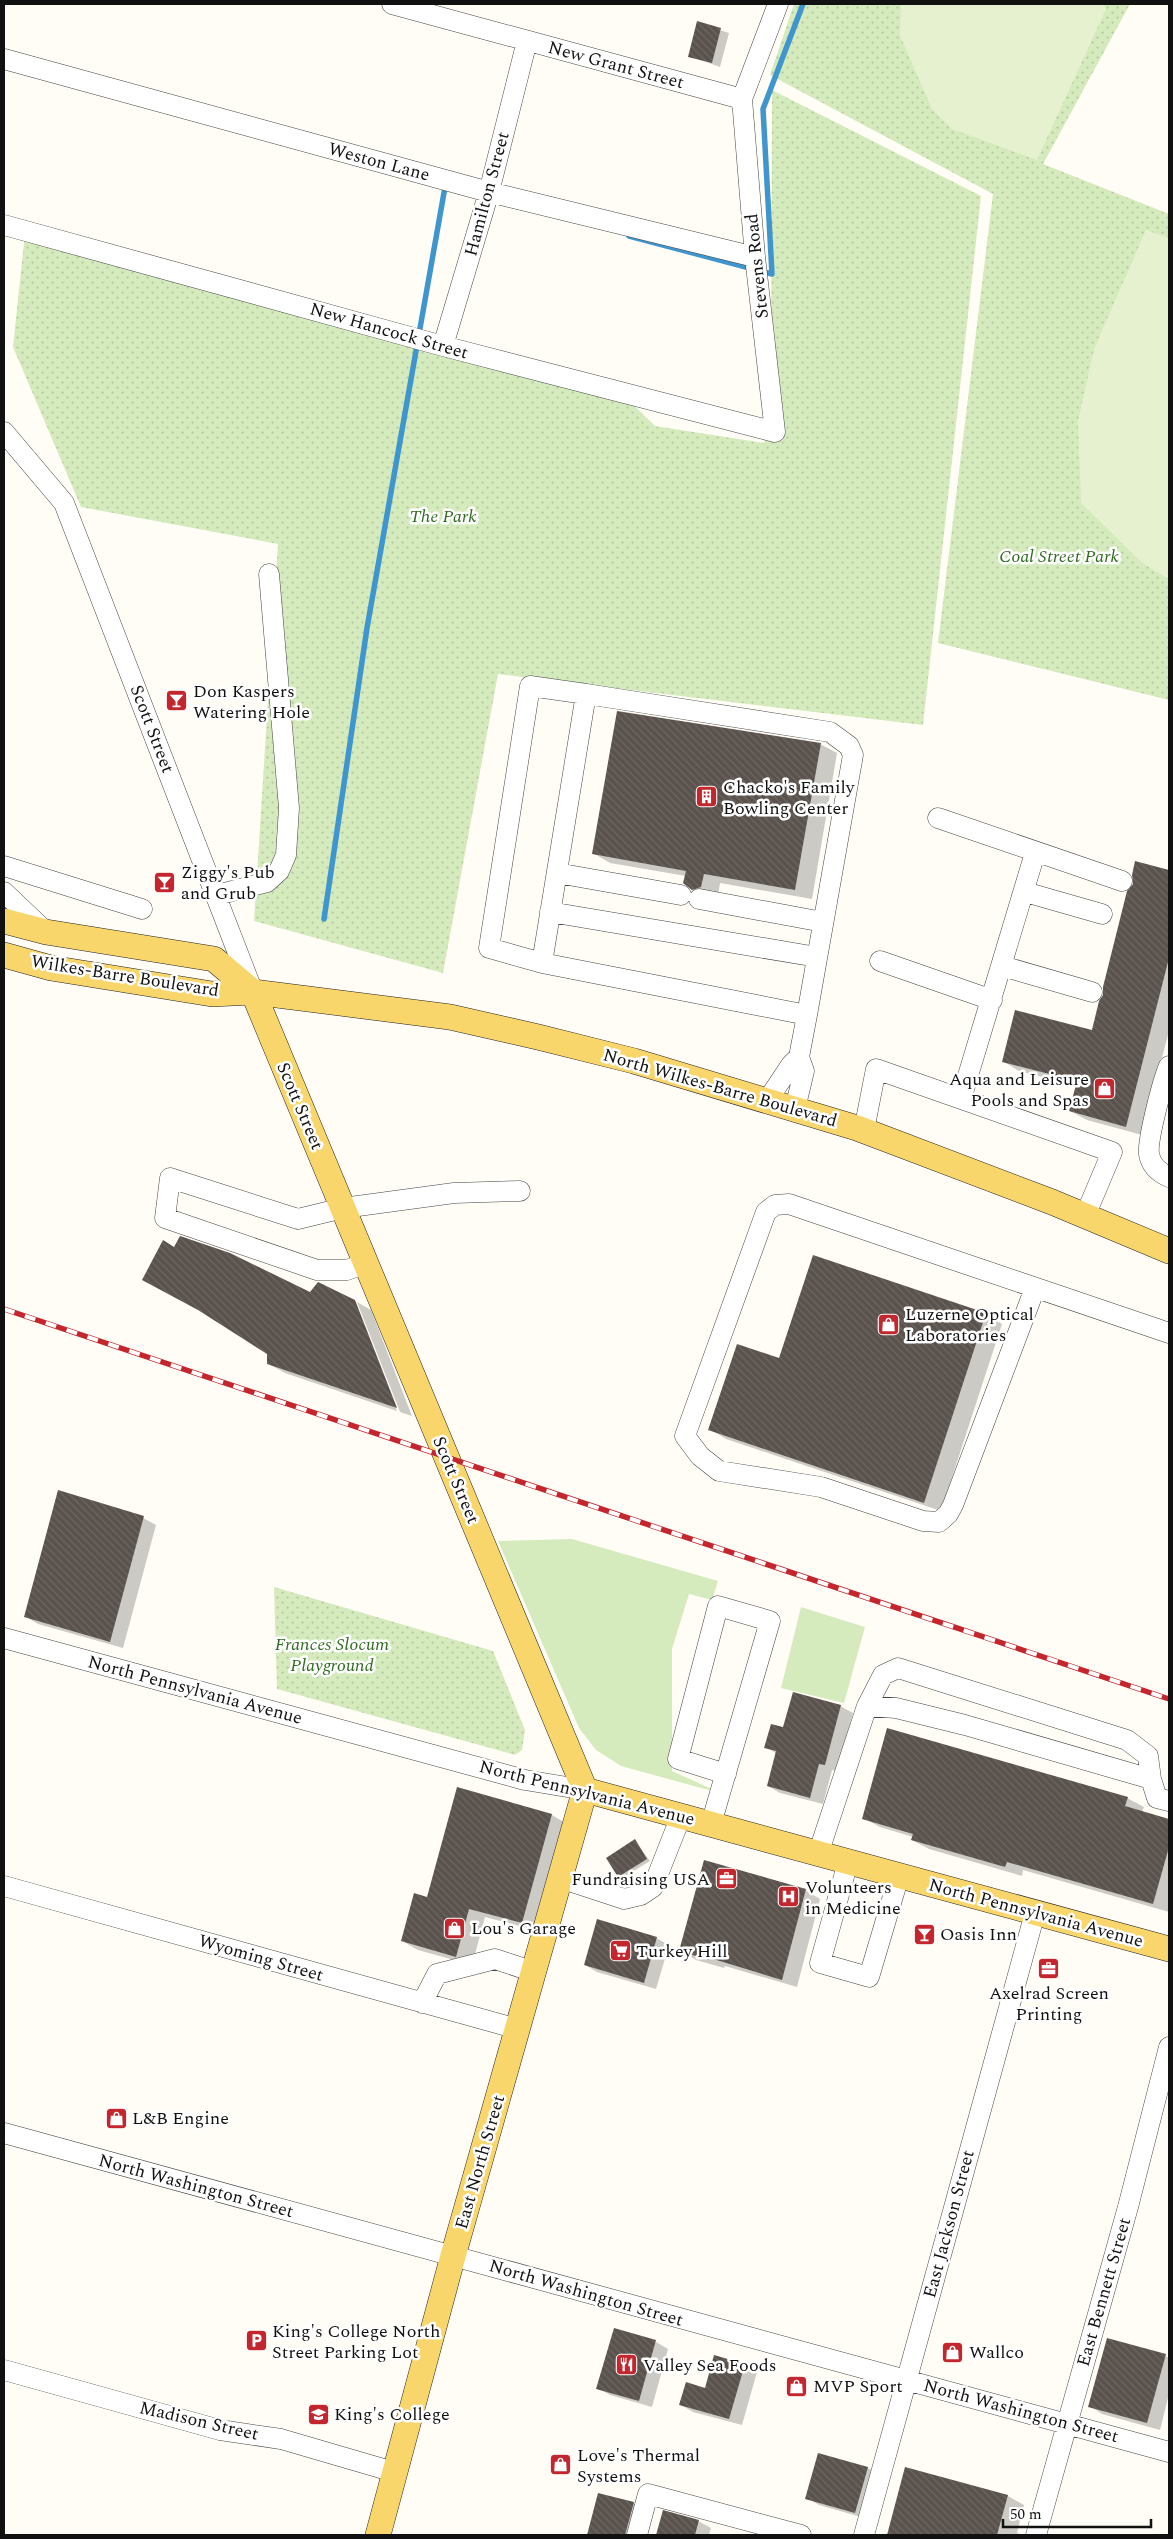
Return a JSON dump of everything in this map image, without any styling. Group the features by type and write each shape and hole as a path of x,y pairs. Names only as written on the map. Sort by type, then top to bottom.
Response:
{"main road":[{"name":"Wilkes-Barre Boulevard","path":"4,921 46,932 214,960 253,992"},
{"name":"Wilkes-Barre Boulevard","path":"4,955 51,968 212,994 253,992"},
{"name":"North Wilkes-Barre Boulevard","path":"253,992 450,1017 634,1061 864,1130 1086,1216 1169,1251"},
{"name":"Scott Street","path":"253,992 585,1790"},
{"name":"North Pennsylvania Avenue","path":"585,1790 1169,1949"},
{"name":"East North Street","path":"378,2535 453,2256 585,1790"}],"street":[{"name":"New Grant Street","path":"392,4 742,99"},
{"path":"742,99 778,4"},
{"name":"Hamilton Street","path":"443,346 488,192 527,41"},
{"name":"Weston Lane","path":"4,58 488,192 755,257"},
{"name":"Stevens Road","path":"742,99 755,257 775,432"},
{"name":"New Hancock Street","path":"4,225 443,346 775,432"},
{"name":"Scott Street","path":"4,432 64,503 253,992"},
{"path":"216,895 267,882 279,871 286,855 289,808 269,574"},
{"path":"795,1109 804,1070 799,1057 807,1015 853,756 849,746 844,740 830,732 530,686 489,948 542,964 807,1015"},
{"path":"542,964 586,694"},
{"path":"938,818 1035,853 1122,881"},
{"path":"961,1099 1025,892 1035,853"},
{"path":"4,866 142,909"},
{"path":"557,873 823,922"},
{"path":"4,892 46,932"},
{"path":"1025,892 1102,914"},
{"path":"550,912 817,957"},
{"path":"880,961 992,1000"},
{"path":"1002,966 1092,992"},
{"path":"767,1101 791,1065 799,1057"},
{"path":"1169,1066 1161,1083 1149,1154 1160,1173 1169,1177"},
{"path":"864,1130 876,1069 1112,1152 1086,1216"},
{"path":"366,1263 347,1270 317,1270 165,1218 170,1178 298,1220 343,1208 454,1193 520,1191"},
{"path":"1035,1288 953,1505 948,1514 939,1522 923,1522 821,1487 719,1471 700,1456 685,1436 766,1212 775,1205 789,1204 1169,1333"},
{"path":"711,1824 726,1774 770,1620 718,1606 678,1759 726,1774"},
{"name":"North Pennsylvania Avenue","path":"4,1638 525,1780 585,1790"},
{"path":"818,1854 867,1706 883,1676 898,1668 1127,1740 1148,1756 1150,1780 1156,1798 1169,1801"},
{"path":"867,1706 896,1708 965,1725 1150,1780"},
{"path":"560,1878 624,1898 641,1895 653,1887 681,1816"},
{"path":"848,1862 820,1963 861,1975 869,1977 899,1876"},
{"name":"Wyoming Street","path":"4,1886 518,2029"},
{"name":"East Jackson Street","path":"864,2535 1035,1913"},
{"path":"422,2002 437,1974 495,1960 534,1972"},
{"name":"East Bennett Street","path":"1036,2535 1169,2047"},
{"name":"North Washington Street","path":"4,2133 1169,2452"},
{"name":"Madison Street","path":"4,2370 220,2430 281,2439 394,2472"},
{"path":"637,2535 648,2494 801,2535"}],"green space":[{"name":"Coal Street Park","path":"794,4 1130,4 1043,164 1169,214 1169,700 938,643 993,194 770,75"},
{"path":"901,4 1103,4 1106,9 1037,160 952,129 932,109 900,36"},
{"name":"The Park","path":"772,90 981,196 923,725 498,674 443,973 254,921 278,544 81,507 13,347 25,233 618,390 655,426 764,443 771,404"},
{"path":"1146,230 1169,238 1169,579 1142,563 1081,503 1078,421 1094,349"},
{"path":"572,1539 718,1581 712,1600 689,1594 672,1649 672,1771 723,1794 621,1766 596,1750 579,1728 498,1541"},
{"name":"Frances Slocum Playground","path":"274,1587 493,1651 525,1730 522,1750 515,1755 277,1689"},
{"path":"801,1607 865,1627 844,1703 781,1688"}],"building":[{"path":"697,21 721,28 712,63 688,57"},
{"name":"Chacko's Family Bowling Center","path":"617,711 821,743 795,890 704,874 701,887 692,890 683,883 686,871 592,854"},
{"path":"1135,861 1169,870 1169,958 1126,1127 1069,1111 1077,1081 1002,1062 1015,1010 1092,1030 1099,1001 1103,995 1103,987 1127,891 1133,884 1132,875"},
{"path":"180,1236 230,1253 310,1292 318,1282 355,1300 397,1408 267,1364 267,1354 198,1310 142,1280 163,1240 174,1247"},
{"path":"813,1255 986,1313 924,1503 708,1430 737,1344 779,1358"},
{"path":"58,1490 144,1516 110,1642 24,1617"},
{"path":"793,1692 841,1705 825,1765 819,1764 810,1798 767,1786 776,1751 764,1748 771,1724 783,1727"},
{"path":"887,1728 1128,1797 1125,1806 1169,1819 1169,1847 1153,1904 1007,1862 1005,1867 911,1840 913,1834 862,1819"},
{"path":"457,1787 552,1814 522,1923 469,1909 456,1957 401,1941 414,1893 427,1897"},
{"path":"635,1839 647,1859 618,1877 606,1858"},
{"path":"704,1860 806,1889 782,1980 710,1958 709,1960 679,1951"},
{"name":"Turkey Hill","path":"597,1919 657,1937 644,1983 584,1965"},
{"name":"Valley Sea Foods","path":"614,2328 656,2340 639,2401 596,2389"},
{"path":"1107,2338 1166,2354 1147,2423 1088,2407"},
{"path":"714,2355 745,2364 729,2419 679,2405 686,2382 705,2388"},
{"path":"818,2453 868,2467 855,2513 805,2499"},
{"path":"905,2467 1008,2495 997,2535 887,2535"},
{"path":"598,2493 634,2502 625,2535 587,2535"},
{"path":"663,2510 699,2520 695,2535 656,2535"}],"waterway":[{"path":"629,236 772,274 763,109 803,4"},
{"path":"324,919 367,628 445,187 449,188"}],"railway":[{"path":"4,1309 1169,1699"}],"place":[{"name":"Don Kaspers Watering Hole","path":"177,701"},
{"name":"Chacko's Family Bowling Center","path":"707,797"},
{"name":"Ziggy's Pub and Grub","path":"165,882"},
{"name":"Aqua and Leisure Pools and Spas","path":"1105,1089"},
{"name":"Luzerne Optical Laboratories","path":"889,1324"},
{"name":"Fundraising USA","path":"726,1879"},
{"name":"Volunteers in Medicine","path":"789,1897"},
{"name":"Lou's Garage","path":"455,1928"},
{"name":"Oasis Inn","path":"924,1934"},
{"name":"Turkey Hill","path":"620,1951"},
{"name":"Axelrad Screen Printing","path":"1049,1968"},
{"name":"L&B Engine","path":"116,2118"},
{"name":"King's College North Street Parking Lot","path":"256,2341"},
{"name":"Wallco","path":"953,2352"},
{"name":"Valley Sea Foods","path":"627,2365"},
{"name":"MVP Sport","path":"797,2386"},
{"name":"King's College","path":"318,2414"},
{"name":"Love's Thermal Systems","path":"561,2465"}]}
